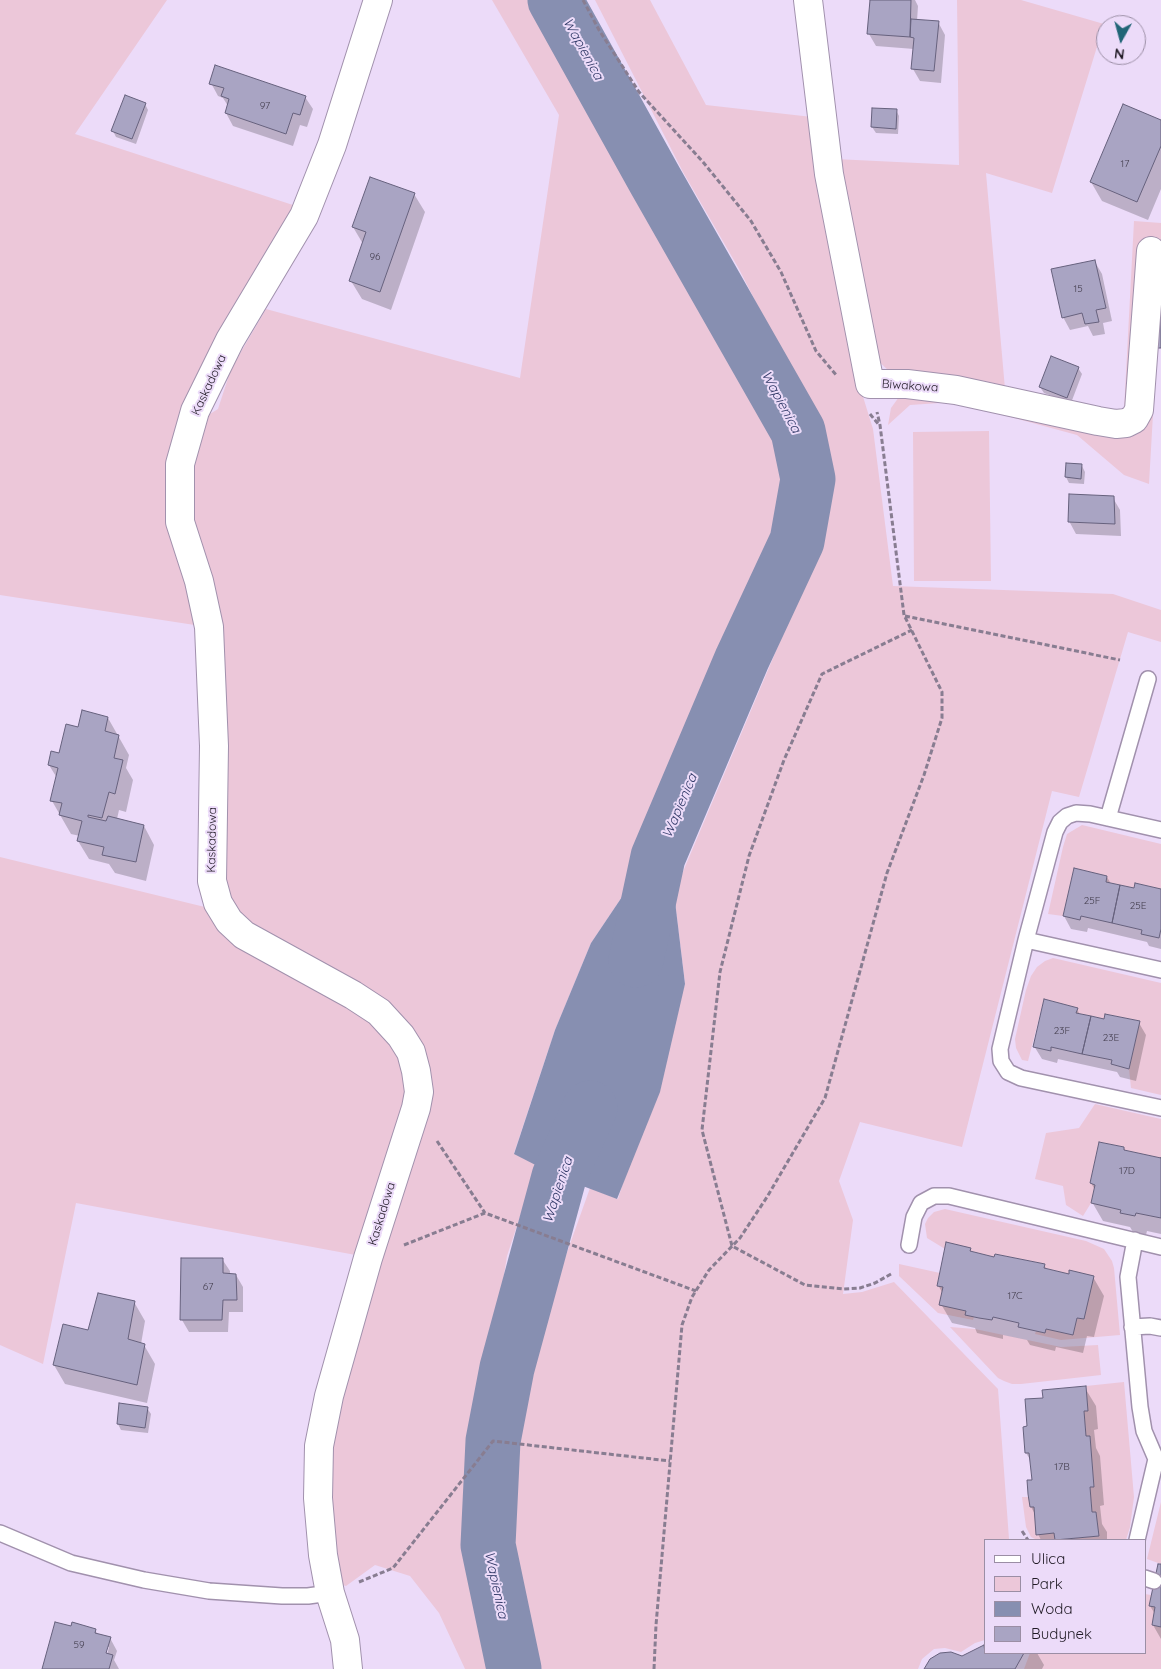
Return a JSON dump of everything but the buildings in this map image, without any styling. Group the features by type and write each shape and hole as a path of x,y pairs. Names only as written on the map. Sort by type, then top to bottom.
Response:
{"street":[{"name":"Kaskadowa","path":"348,1669 345,1640 330,1593 322,1546 318,1498 319,1446 329,1396 368,1258 416,1108 419,1092 411,1052 401,1036 379,1012 353,995 244,935 229,922 218,903 212,881 214,746 208,627 199,581 180,522 180,464 195,411 230,340 304,216 332,145 378,0"},
{"name":"Biwakowa","path":"808,0 829,174 870,384 907,384 956,390 1098,421 1116,424 1126,423 1134,419 1139,410 1151,251"}],"lane":[{"path":"1108,818 1148,679"},
{"path":"1161,830 1076,813 1067,816 1060,822 1055,832 1026,940 1000,1049 1001,1061 1008,1072 1021,1078 1161,1108"},
{"path":"1026,940 1161,970"},
{"path":"909,1245 914,1217 921,1203 934,1196 949,1196 1161,1247"},
{"path":"1136,1240 1128,1277 1132,1327 1144,1431 1156,1460 1137,1539"},
{"path":"1132,1327 1150,1326 1161,1328"},
{"path":"0,1533 71,1563 144,1580 209,1591 264,1595 308,1596 330,1593"}],"path":[{"path":"583,0 599,30 639,92 702,162 750,222 782,272 816,350 838,378"},
{"path":"654,1669 656,1625 682,1325 696,1291 709,1270 740,1238 767,1197 825,1098 887,873 924,775 942,718 942,692 904,615 880,425 870,384"},
{"path":"868,412 880,425"},
{"path":"904,615 1120,660"},
{"path":"890,1274 875,1283 860,1288 844,1289 805,1285 732,1246 702,1130 720,972 749,856 784,760 822,674 912,630"},
{"path":"416,1108 486,1213 696,1291"},
{"path":"368,1258 486,1213"},
{"path":"330,1593 393,1568 493,1441 670,1461"},
{"path":"1022,1531 1027,1539"}],"green space":[{"path":"0,0 167,0 75,134 296,206 181,424 201,626 0,595"},
{"path":"492,0 537,0 586,92 779,430 789,484 782,542 667,790 634,879 591,943 555,1030 514,1153 537,1165 507,1256 478,1438 474,1546 497,1669 465,1669 439,1613 410,1576 375,1565 346,1586 335,1583 326,1454 419,1047 239,916 226,883 187,523 189,465 200,420 218,409 231,369 266,309 520,378 559,115"},
{"path":"595,0 650,0 706,105 812,117 856,374 873,429 893,586 1113,594 1161,610 1161,642 1128,632 1079,797 1052,791 962,1147 860,1122 839,1181 853,1220 843,1294 862,1292 894,1282 998,1389 1009,1539 984,1539 984,1640 975,1643 961,1652 945,1648 934,1649 922,1659 918,1669 532,1669 503,1534 524,1373 590,1188 618,1199 685,984 674,893 811,568 821,513 822,455 811,410 739,269 683,172"},
{"path":"957,0 1021,0 1096,22 1096,50 1052,193 986,173 1005,389 890,372 872,355 835,159 959,165"},
{"path":"1134,221 1161,223 1161,313 1132,402 1124,411"},
{"path":"1155,379 1149,484 1124,475 1077,435 955,402 910,405 888,425 891,408 899,397 909,395 957,398 1030,410 1098,429 1116,432 1127,431 1137,427 1142,421 1146,411 1149,381"},
{"path":"989,431 991,581 914,581 913,432"},
{"path":"1082,825 1161,844 1161,889 1136,883 1134,888 1106,882 1107,876 1074,869 1063,916 1048,914 1067,834"},
{"path":"0,857 213,909 391,1031 411,1078 361,1256 76,1203 43,1364 0,1345"},
{"path":"1053,958 1161,983 1161,1095 1131,1088 1129,1069 1140,1021 1106,1014 1104,1019 1076,1013 1077,1008 1044,999 1028,1061 1022,1060 1016,1048 1015,1039 1026,990 1031,976 1037,967"},
{"path":"1095,1104 1161,1119 1161,1158 1099,1142 1090,1183 1095,1185 1091,1203 1083,1216 1066,1205 1063,1186 1035,1179 1046,1133 1079,1128"},
{"path":"945,1209 1086,1241 1104,1249 1114,1268 1120,1335 1061,1340 1035,1334 1036,1331 1045,1333 1046,1329 1073,1335 1077,1318 1084,1319 1069,1271 1069,1274 1044,1268 1045,1264 996,1254 994,1257 970,1251 971,1248 945,1249 927,1238 925,1224 934,1212"},
{"path":"899,1264 940,1273 937,1285 943,1287 974,1317 973,1320 938,1313 899,1276"},
{"path":"950,1327 975,1329 1061,1347 1098,1345 1101,1375 1012,1384 998,1378"},
{"path":"1124,1382 1134,1497 1126,1539 1066,1539 1099,1536 1096,1512 1092,1512 1090,1487 1094,1486 1090,1436 1086,1436 1084,1411 1088,1411 1086,1386"},
{"path":"1022,1497 1029,1497 1030,1507 1034,1507 1054,1533 1055,1539 1035,1539 1031,1537 1026,1527"},
{"path":"1161,1502 1161,1564 1147,1559"},
{"path":"1146,1594 1151,1595 1149,1606 1155,1607 1152,1625 1161,1627 1161,1669 1024,1669 1030,1654 1146,1654"}],"water":[{"path":"634,879 674,893 685,984 660,1092 617,1199 559,1177 514,1154 555,1030 591,943"}],"waterway":[{"name":"Wapienica","path":"555,0 798,431 808,479 797,541 742,659 658,857 636,960"},
{"name":"Wapienica","path":"514,1669 488,1545 493,1441 507,1368 559,1177 590,1108"}]}
